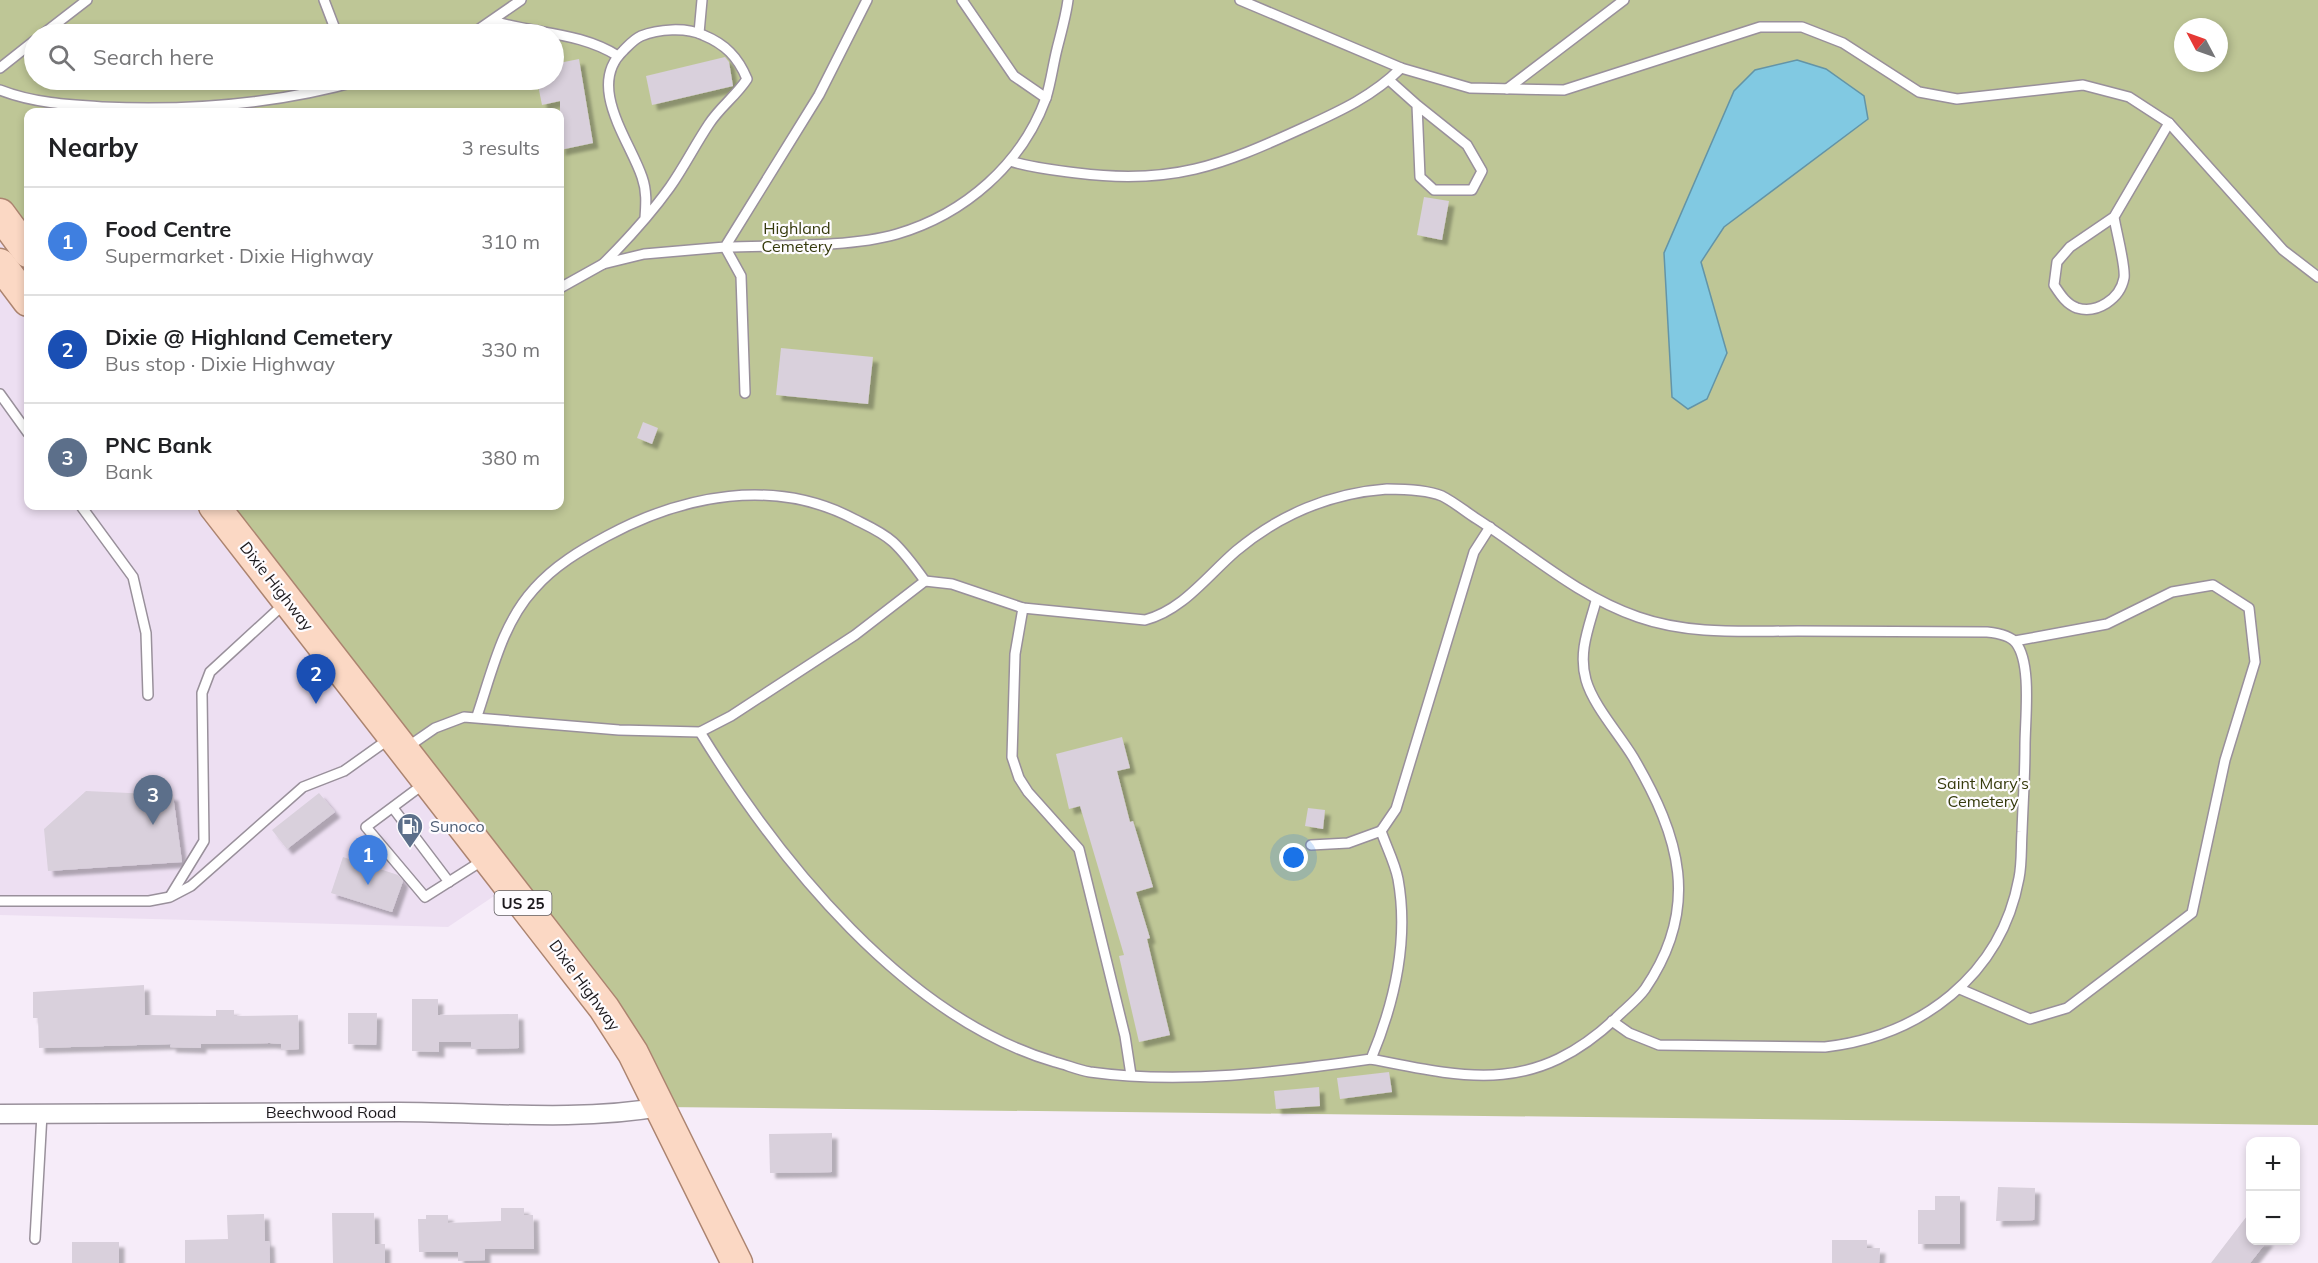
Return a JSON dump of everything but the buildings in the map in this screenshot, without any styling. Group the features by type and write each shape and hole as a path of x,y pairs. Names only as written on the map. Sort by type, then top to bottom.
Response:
{"main road":[{"path":"0,214 24,247"},
{"path":"0,264 24,296"},
{"name":"Dixie Highway","path":"217,510 604,1008 633,1053 737,1263"}],"street":[{"name":"Beechwood Road","path":"0,1114 400,1112 578,1116 623,1114 661,1107"}],"lane":[{"path":"56,24 87,0"},
{"path":"324,0 333,24"},
{"path":"488,24 521,0"},
{"path":"699,33 702,0"},
{"path":"725,247 819,95 867,0"},
{"path":"962,0 1014,76 1046,98"},
{"path":"564,286 603,264 644,254 725,247 852,241 897,234 939,218 1001,174 1023,144 1046,98 1068,0"},
{"path":"1240,0 1401,68 1470,88 1564,90 1760,27 1802,27 1843,43 1919,92 1957,99 2083,85 2129,97 2169,123 2283,250 2318,277"},
{"path":"1507,89 1624,0"},
{"path":"493,21 503,24"},
{"path":"603,264 645,218 670,187 709,124 723,105 738,93 747,78 738,59 714,39 699,33 650,32 636,38 618,56 610,74 608,91 612,107 643,178 647,195 645,218"},
{"path":"564,35 575,36 602,46 618,56"},
{"path":"0,69 24,49"},
{"path":"1010,161 1028,167 1136,178 1193,171 1266,145 1333,114 1370,94 1401,68"},
{"path":"1389,80 1467,145 1482,171 1472,190 1434,190 1420,177 1417,105"},
{"path":"0,90 21,98 131,108"},
{"path":"166,108 224,105 301,95 320,90"},
{"path":"2114,217 2124,278 2113,299 2098,309 2078,308 2063,300 2054,285 2057,262 2070,247 2114,217 2169,123"},
{"path":"725,247 741,276 745,393"},
{"path":"0,394 24,427"},
{"path":"477,716 506,631 520,605 535,587 582,550 658,512 715,496 797,498 840,512 893,542 925,580 952,584 1023,608 1145,620 1161,616 1178,605 1236,551 1266,529 1314,504 1334,497 1386,489 1404,489 1441,496 1490,527 1596,601 1638,618 1676,627 1722,631 1987,632 2001,633 2015,641 2024,659 2025,767 2020,875 2015,899 1998,938 1960,989 1935,1009 1901,1028 1848,1044 1825,1047 1659,1045 1629,1033 1612,1021"},
{"path":"84,510 133,577 146,633 148,695"},
{"path":"1311,845 1348,843 1381,831 1396,809 1474,552 1490,527"},
{"path":"0,901 138,902 170,897 191,886 303,787 344,771 399,743 464,717 477,716 619,729 700,732 731,716 855,635 925,580"},
{"path":"1960,989 2030,1018 2067,1008 2192,912 2225,760 2255,662 2249,608 2213,585 2172,592 2107,624 2015,641"},
{"path":"170,897 204,842 202,693 210,672 288,600"},
{"path":"700,732 731,783 782,852 824,900 901,974 937,1003 987,1036 1027,1054 1088,1071 1152,1077 1290,1071 1371,1059 1465,1076 1496,1077 1524,1071 1575,1051 1644,991 1674,933 1680,881 1665,821 1633,758 1587,682 1583,646 1596,601"},
{"path":"1023,608 1015,654 1012,757 1019,778 1028,792 1079,849 1109,967 1131,1075"},
{"path":"428,781 366,827 425,897 487,858"},
{"path":"393,808 449,882"},
{"path":"1371,1059 1389,1014 1399,956 1402,914 1398,877 1381,831"},
{"path":"35,1239 42,1114"}],"shaded area":[{"path":"0,214 24,247 24,510 217,510 509,886 448,927 0,915"}],"green space":[{"path":"0,0 2318,0 2318,1125 661,1107 217,510 564,510 564,108 24,108 24,247 0,214"}],"water":[{"path":"1797,60 1826,69 1864,96 1868,119 1724,227 1701,262 1727,353 1707,399 1688,409 1672,397 1664,253 1734,91 1755,70"}],"place":[{"name":"Dixie @ Highland Cemetery","path":"316,704"},
{"name":"PNC Bank","path":"153,825"},
{"name":"Sunoco","path":"410,849"},
{"name":"Food Centre","path":"368,885"}],"park label":[{"name":"Highland Cemetery","path":"797,237"},
{"name":"Saint Mary’s Cemetery","path":"1983,792"}]}
